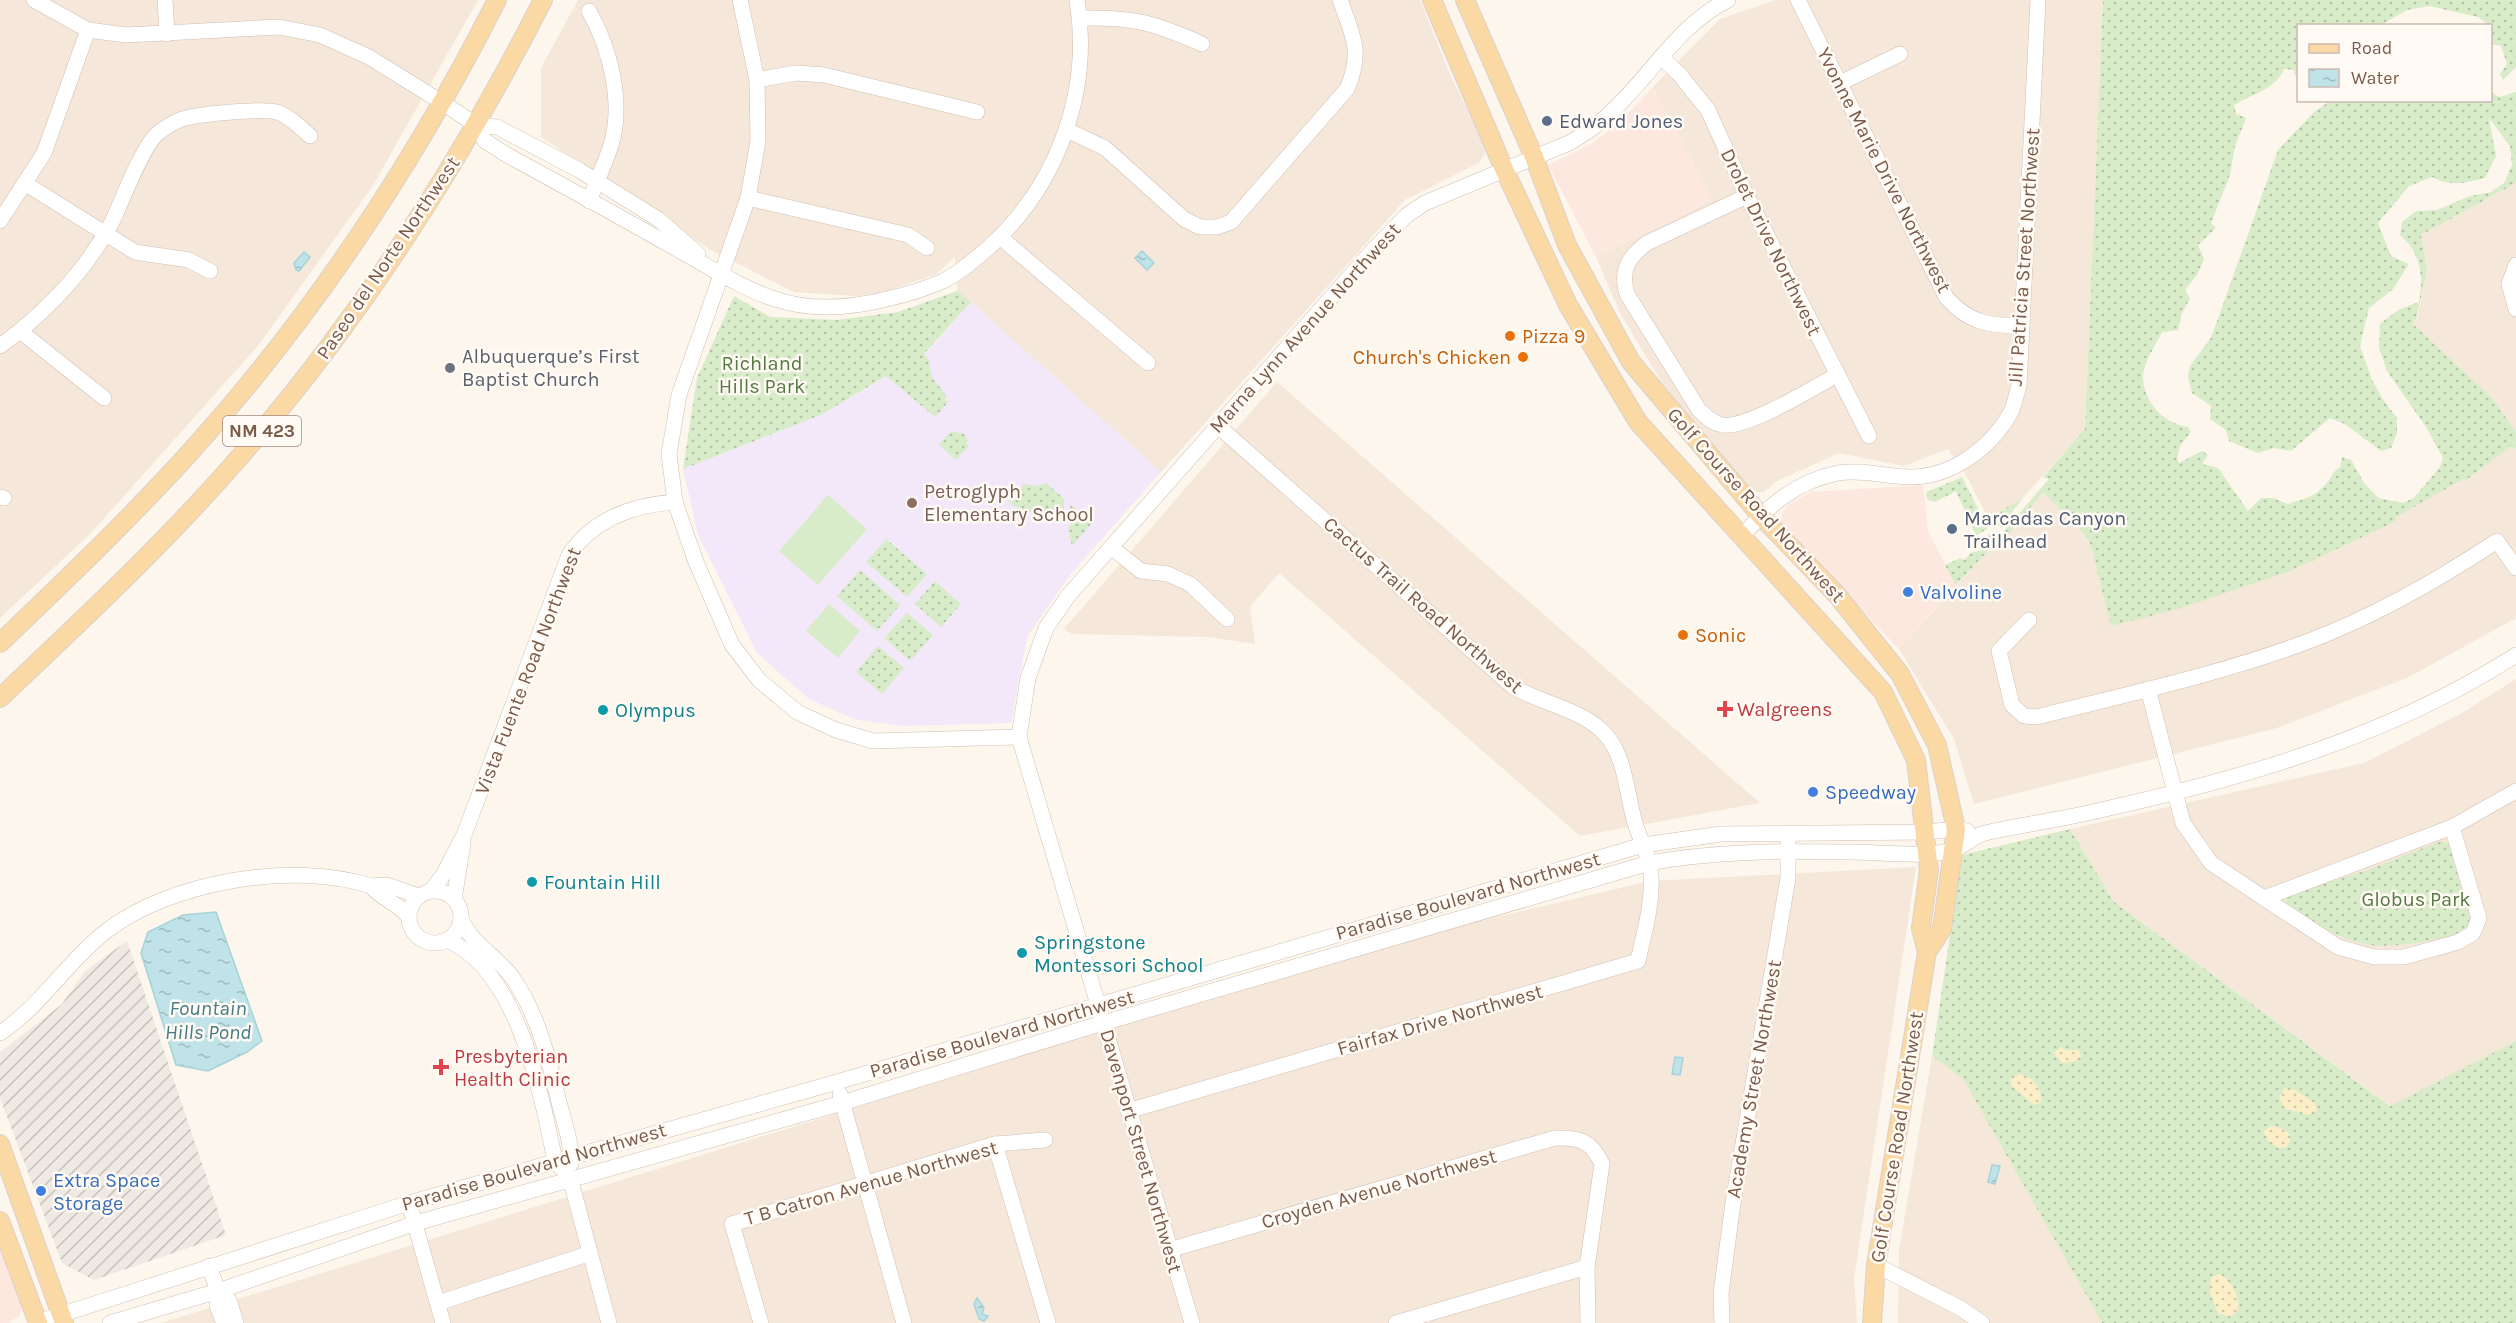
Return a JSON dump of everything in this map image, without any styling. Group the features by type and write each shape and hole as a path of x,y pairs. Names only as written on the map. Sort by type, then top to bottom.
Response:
{"main road":[{"name":"Paseo del Norte Northwest","path":"0,643 125,523 252,380 350,250 443,104 497,0"},
{"name":"Paseo del Norte Northwest","path":"0,698 170,533 283,406 370,291 476,125 543,0"},
{"name":"Golf Course Road Northwest","path":"1432,0 1504,170 1568,305 1638,422 1741,538 1884,692 1916,760 1929,870 1921,928 1927,952 1876,1265 1872,1323"},
{"name":"Golf Course Road Northwest","path":"1465,0 1534,158 1567,245 1631,362 1760,515 1837,596 1900,674 1937,746 1956,829 1942,929 1927,952"},
{"path":"0,1144 63,1319"},
{"path":"0,1221 37,1323"}],"street":[{"path":"34,0 88,30 126,35 167,34 237,27 279,27 320,35 369,57 476,125 497,127 597,181 658,219 721,273"},
{"path":"165,0 167,34"},
{"path":"740,0 757,80 758,141 748,198 678,399 669,453 675,502 696,562 732,645 759,680 797,712 836,730 873,741 1019,737"},
{"path":"476,125 485,141 721,273 775,299 814,306 861,306 944,280 970,263 1000,237 1026,206 1051,166 1067,130 1078,85 1080,18 1077,0"},
{"path":"1067,130 1105,148 1184,219 1200,227 1217,227 1231,222 1347,89 1356,69 1358,49 1340,0"},
{"name":"Marna Lynn Avenue Northwest","path":"1019,737 1028,678 1046,628 1068,596 1407,215 1425,203 1534,158 1590,130 1627,97 1688,28 1712,8 1728,0"},
{"name":"Yvonne Marie Drive Northwest","path":"1798,0 1946,297 1956,308 1981,323 2022,326"},
{"name":"Jill Patricia Street Northwest","path":"1741,538 1760,515 1794,489 1816,479 1839,473 1866,471 1914,477 1933,474 1972,456 1995,435 2011,411 2019,386 2038,0"},
{"path":"589,11 602,34 617,116 612,144 589,201"},
{"path":"1080,18 1125,17 1160,25 1202,44"},
{"path":"0,221 44,153 88,30"},
{"path":"1840,83 1900,54"},
{"name":"Drolet Drive Northwest","path":"1661,57 1680,75 1708,110 1747,196 1869,436"},
{"path":"757,80 796,74 824,75 977,112"},
{"path":"0,346 45,310 71,282 105,235 145,150 156,134 186,118 277,112 310,136"},
{"path":"26,184 135,252 189,260 210,271"},
{"path":"1747,196 1647,243 1634,252 1626,264 1623,280 1627,294 1699,410 1710,420 1721,424 1746,422 1837,375"},
{"path":"748,198 908,235 927,248"},
{"path":"1000,237 1148,363"},
{"path":"2516,265 2509,284 2516,309"},
{"path":"20,331 104,398"},
{"name":"Cactus Trail Road Northwest","path":"1218,426 1512,686 1533,698 1580,716 1602,731 1614,748 1643,845"},
{"name":"Vista Fuente Road Northwest","path":"425,893 443,875 464,835 569,555 580,538 607,519 656,503 675,502"},
{"path":"2029,620 1999,651 2012,705 2024,716 2037,717 2260,658 2310,641 2362,618 2453,570 2497,541 2516,568"},
{"path":"1111,547 1141,571 1168,574 1190,584 1227,619"},
{"name":"Paradise Boulevard Northwest","path":"110,1323 218,1292 416,1224 570,1178 842,1103 1105,1022 1185,1001 1649,863 1686,856 1788,851 1927,852 1954,850 1982,834 2174,793 2309,754 2382,726 2440,698 2516,655"},
{"path":"2148,688 2183,823 2211,863 2338,947 2374,957 2404,957 2458,942 2473,933 2479,918 2452,827"},
{"name":"Davenport Street Northwest","path":"1019,737 1036,803 1105,1022 1128,1111 1191,1323"},
{"path":"2264,898 2452,827 2516,791"},
{"name":"Paradise Boulevard Northwest","path":"37,1323 63,1319 208,1266 409,1203 837,1082 1400,917 1405,902 1419,911 1643,845 1721,834 1926,832 1956,829 1982,834"},
{"name":"Academy Street Northwest","path":"1722,1323 1721,1293 1732,1203 1788,878 1788,834"},
{"name":"Vista Fuente Road Northwest","path":"454,899 464,835"},
{"name":"Fairfax Drive Northwest","path":"1128,1111 1638,961 1649,907 1651,876 1643,845"},
{"path":"0,1033 34,1007 69,965 105,932 158,904 211,886 273,876 315,875 371,886 387,885 425,893 444,892 454,899 461,919 475,942 513,979 532,1012 546,1049 571,1156 570,1178 588,1254 609,1323"},
{"path":"371,886 376,892 398,905 409,917 414,931 425,941 432,943 447,940 459,927 461,919"},
{"path":"1488,890 1517,901"},
{"path":"409,917 414,902 425,893"},
{"path":"1419,911 1441,924"},
{"path":"1386,940 1400,917"},
{"path":"447,940 459,946 479,964 496,984 514,1016 529,1054 555,1161 570,1178"},
{"path":"1185,1001 1223,979 1232,966"},
{"path":"837,1082 863,1183 904,1323"},
{"name":"Croyden Avenue Northwest","path":"1169,1250 1555,1138 1575,1137 1589,1143 1602,1164 1587,1267"},
{"name":"T B Catron Avenue Northwest","path":"760,1323 732,1224 995,1144 1045,1140"},
{"path":"995,1144 1048,1323"},
{"path":"409,1203 443,1323"},
{"path":"438,1303 588,1254"},
{"path":"1876,1265 1960,1308 1982,1323"},
{"path":"208,1266 218,1292 217,1306 224,1323"},
{"path":"1396,1323 1587,1267 1588,1323"},
{"path":"218,1292 229,1300 236,1323"}],"shaded area":[{"path":"0,0 478,0 372,187 257,347 90,534 0,618"},
{"path":"578,0 1420,0 1451,77 1487,149 1479,163 1405,200 1161,472 957,291 955,257 936,274 870,297 794,292 709,249 541,137 541,68"},
{"path":"1776,0 2103,0 2085,429 2023,498 1988,518 1966,475 1948,449 1904,466 1839,453 1777,481 1764,492 1751,493 1661,381 1620,313 1596,257 1712,200 1653,87 1720,19"},
{"path":"1653,87 1712,200 1596,257 1548,165 1591,144 1623,119"},
{"path":"2516,183 2516,432 2492,398 2413,324 2413,319 2417,319 2427,272 2421,235"},
{"name":"Petroglyph Elementary School","path":"971,302 1161,472 1070,575 1027,637 1011,723 901,726 854,719 809,699 757,653 698,535 683,469 823,414 927,352"},
{"path":"1277,382 1760,803 1580,836 1279,573 1250,607 1255,644 1208,637 1072,634 1064,629"},
{"path":"2511,445 2516,449 2516,618 2409,677 2277,728 1974,804 1954,739 1899,649 1988,551 2004,539 2043,492 2085,535 2091,546 2112,626 2396,521 2394,518 2463,479 2466,481"},
{"path":"1923,485 1928,531 1956,585 1899,649 1781,526 1782,513 1788,505 1811,492"},
{"path":"2516,679 2516,1041 2391,1106 2114,902 2070,829 2364,763 2462,713"},
{"path":"1916,867 1854,1279 1857,1323 161,1323 1385,943 1650,881"},
{"path":"127,941 226,1235 94,1280 62,1263 0,1098 0,1052 62,1004 85,971"},
{"path":"1932,1056 1963,1079 2102,1323 1898,1323 1899,1250"},
{"path":"0,1235 22,1303 20,1315 8,1323 0,1323"}],"green space":[{"path":"2103,0 2516,0 2516,67 2503,80 2500,74 2507,64 2501,46 2492,44 2492,24 2487,24 2478,17 2429,6 2407,10 2383,24 2297,24 2297,74 2295,75 2294,70 2284,69 2275,82 2234,105 2236,114 2246,118 2235,146 2230,175 2211,223 2216,228 2198,245 2204,259 2197,275 2185,290 2190,299 2182,313 2178,330 2162,332 2148,359 2143,375 2146,394 2156,410 2171,421 2188,427 2191,432 2180,446 2177,458 2179,463 2202,451 2208,455 2202,464 2218,468 2248,511 2261,498 2273,498 2288,504 2312,495 2320,490 2340,467 2342,457 2351,460 2364,483 2379,498 2403,503 2414,498 2440,467 2443,458 2426,427 2387,371 2379,348 2380,324 2398,310 2419,302 2421,274 2413,249 2400,235 2402,222 2416,211 2437,210 2470,196 2491,192 2504,183 2512,165 2510,146 2489,118 2496,156 2485,178 2452,183 2432,177 2409,186 2378,223 2391,256 2409,264 2393,289 2369,308 2360,346 2372,380 2397,418 2397,433 2391,448 2381,451 2345,424 2330,418 2291,451 2274,448 2258,453 2229,441 2226,430 2210,419 2211,406 2192,393 2188,377 2190,366 2211,338 2278,150 2314,112 2329,102 2492,102 2492,93 2499,97 2516,92 2516,183 2421,235 2427,272 2416,319 2413,319 2413,324 2492,398 2516,432 2516,449 2511,446 2465,481 2463,479 2395,518 2396,521 2288,572 2178,609 2111,626 2091,546 2085,535 2043,492 2004,540 1988,551 1956,585 1945,565 1960,558 1964,560 1971,553 1985,549 1980,543 1990,534 2003,537 2003,532 2049,479 2043,477 2085,429"},
{"name":"Richland Hills Park","path":"957,291 971,302 924,354 928,358 932,377 947,397 945,400 948,402 935,417 886,376 823,414 683,469 697,378 734,296 770,317 836,320 898,312"},
{"path":"951,431 964,434 969,446 956,460 939,445"},
{"path":"1962,477 1988,528 1976,536 1956,491 1935,502 1927,499 1926,492"},
{"path":"1046,483 1064,499 1064,519 1061,523 1047,515 1023,510 1008,501 1024,484 1037,486"},
{"path":"828,495 867,529 818,585 779,551"},
{"path":"2023,498 2001,526 1991,525 1988,518"},
{"path":"1071,505 1092,523 1072,546 1068,528 1072,523 1068,514"},
{"path":"886,539 927,574 907,597 866,562"},
{"path":"860,570 900,605 877,631 837,596"},
{"path":"935,581 961,604 941,627 915,604"},
{"path":"829,604 860,631 838,658 806,631"},
{"path":"907,613 933,635 910,661 884,638"},
{"path":"878,646 904,668 882,694 856,672"},
{"path":"2070,829 2114,902 2390,1106 2516,1041 2516,1323 2102,1323 1963,1079 1932,1056 1962,855"},
{"name":"Globus Park","path":"2441,841 2449,844 2470,915 2467,926 2461,932 2415,943 2375,945 2342,937 2285,904 2287,895 2368,870"}],"sand":[{"path":"2061,1047 2066,1050 2078,1050 2082,1056 2074,1062 2062,1063 2054,1053"},
{"path":"2019,1074 2036,1084 2041,1102 2034,1105 2011,1085 2011,1078"},
{"path":"2285,1088 2295,1090 2315,1103 2317,1111 2308,1115 2284,1108 2279,1097"},
{"path":"2271,1126 2287,1132 2290,1138 2286,1147 2275,1146 2266,1138 2264,1131"},
{"path":"2221,1274 2232,1286 2237,1297 2237,1312 2230,1317 2218,1313 2210,1292 2211,1277"}],"water":[{"path":"1142,251 1154,263 1147,270 1135,258"},
{"path":"304,252 310,257 299,271 296,270 294,263"},
{"name":"Fountain Hills Pond","path":"216,912 262,1041 247,1052 208,1071 176,1065 141,953 148,932 183,915"},
{"path":"1675,1057 1683,1058 1680,1075 1672,1074"},
{"path":"1992,1165 2000,1166 1995,1184 1988,1182"},
{"path":"977,1298 984,1308 982,1314 988,1316 984,1321 979,1319 974,1304"}],"place":[{"name":"Edward Jones","path":"1547,121"},
{"name":"Pizza 9","path":"1510,336"},
{"name":"Church's Chicken","path":"1523,357"},
{"name":"Albuquerque’s First Baptist Church","path":"450,368"},
{"name":"Petroglyph Elementary School","path":"912,503"},
{"name":"Marcadas Canyon Trailhead","path":"1952,529"},
{"name":"Valvoline","path":"1908,592"},
{"name":"Sonic","path":"1683,635"},
{"name":"Walgreens","path":"1725,709"},
{"name":"Olympus","path":"603,710"},
{"name":"Speedway","path":"1813,792"},
{"name":"Fountain Hill","path":"532,882"},
{"name":"Springstone Montessori School","path":"1022,953"},
{"name":"Presbyterian Health Clinic","path":"441,1067"},
{"name":"Extra Space Storage","path":"41,1191"}]}
